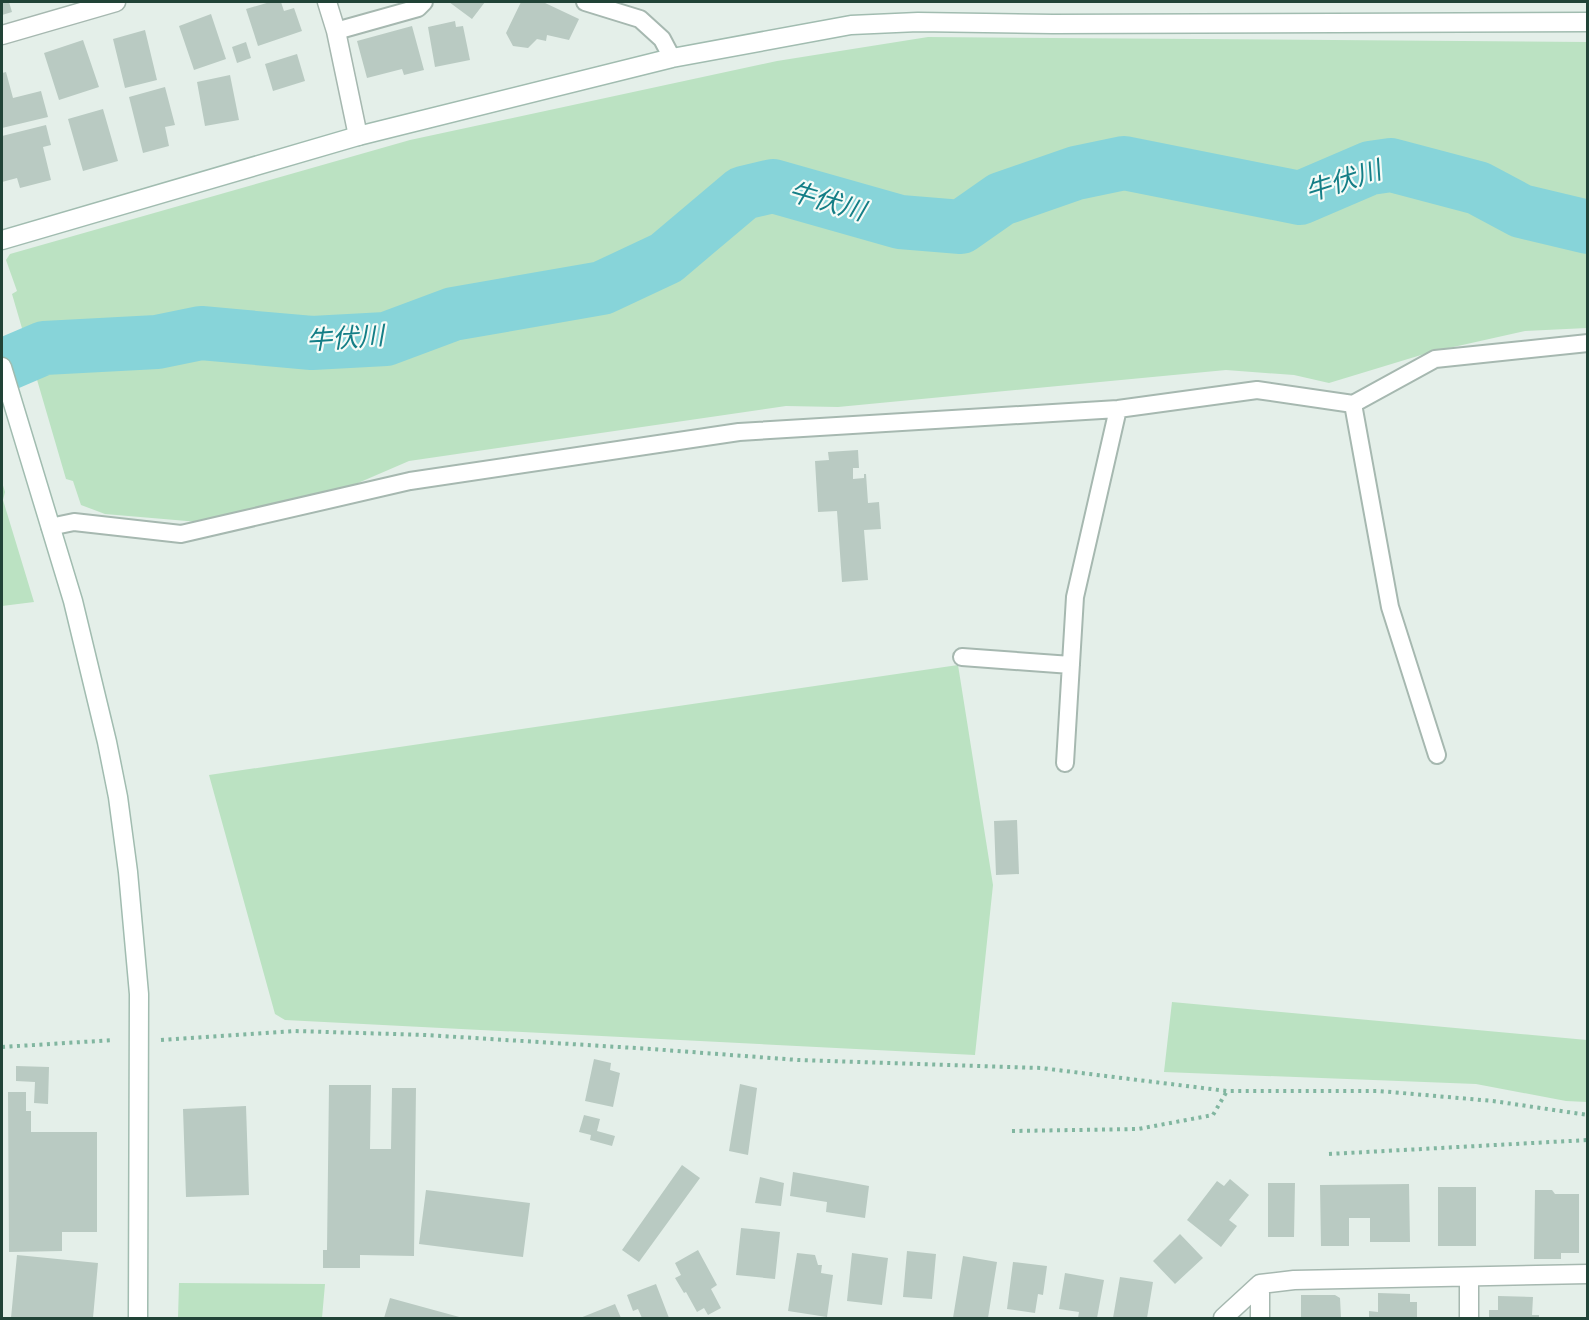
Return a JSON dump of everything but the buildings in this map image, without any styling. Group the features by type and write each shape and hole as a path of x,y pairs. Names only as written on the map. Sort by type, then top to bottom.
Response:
{"street":[{"path":"2,35 111,2"},
{"path":"327,2 336,31 358,136"},
{"path":"2,240 358,136 672,58 851,25 918,22 1053,24 1587,22"},
{"path":"2,367 76,612 105,731 118,797 128,872 138,983 138,1318"},
{"path":"1223,1318 1260,1284 1294,1280 1587,1274"},
{"path":"1468,1278 1468,1318"},
{"path":"1260,1284 1260,1318"}],"lane":[{"path":"336,31 418,8 424,2"},
{"path":"585,2 640,19 662,39 672,58"},
{"path":"49,522 74,522 181,534 410,481 739,432 1118,409 1257,390 1353,404 1435,359 1587,343"},
{"path":"1353,404 1390,607 1437,755"},
{"path":"1065,763 1075,597 1118,409"},
{"path":"962,657 1071,665"}],"path":[{"path":"2,1047 294,1031 426,1035 798,1060 1041,1068 1227,1091 1379,1091 1493,1101 1587,1114"},
{"path":"1012,1131 1149,1127 1213,1115 1227,1091"},
{"path":"1329,1154 1587,1140"}],"green space":[{"path":"928,37 1587,42 1587,328 1525,331 1431,352 1329,383 1294,375 1226,370 838,407 786,406 409,461 314,502 222,524 105,514 81,505 73,481 66,479 12,294 17,291 6,260 10,254 410,140 777,61"},
{"path":"2,482 5,492 3,500 34,602 2,606"},
{"path":"958,665 993,885 975,1055 285,1020 275,1014 209,775"},
{"path":"1172,1002 1587,1040 1587,1102 1566,1101 1476,1084 1164,1072"},
{"path":"179,1283 325,1284 322,1318 178,1318"}],"waterway":[{"name":"牛伏川","path":"2,366 44,348 157,342 201,333 312,343 386,339 453,314 602,288 666,258 743,193 773,186 900,222 961,227 1001,199 1076,173 1124,163 1300,198 1370,168 1391,165 1478,188 1521,211 1588,227"}]}
